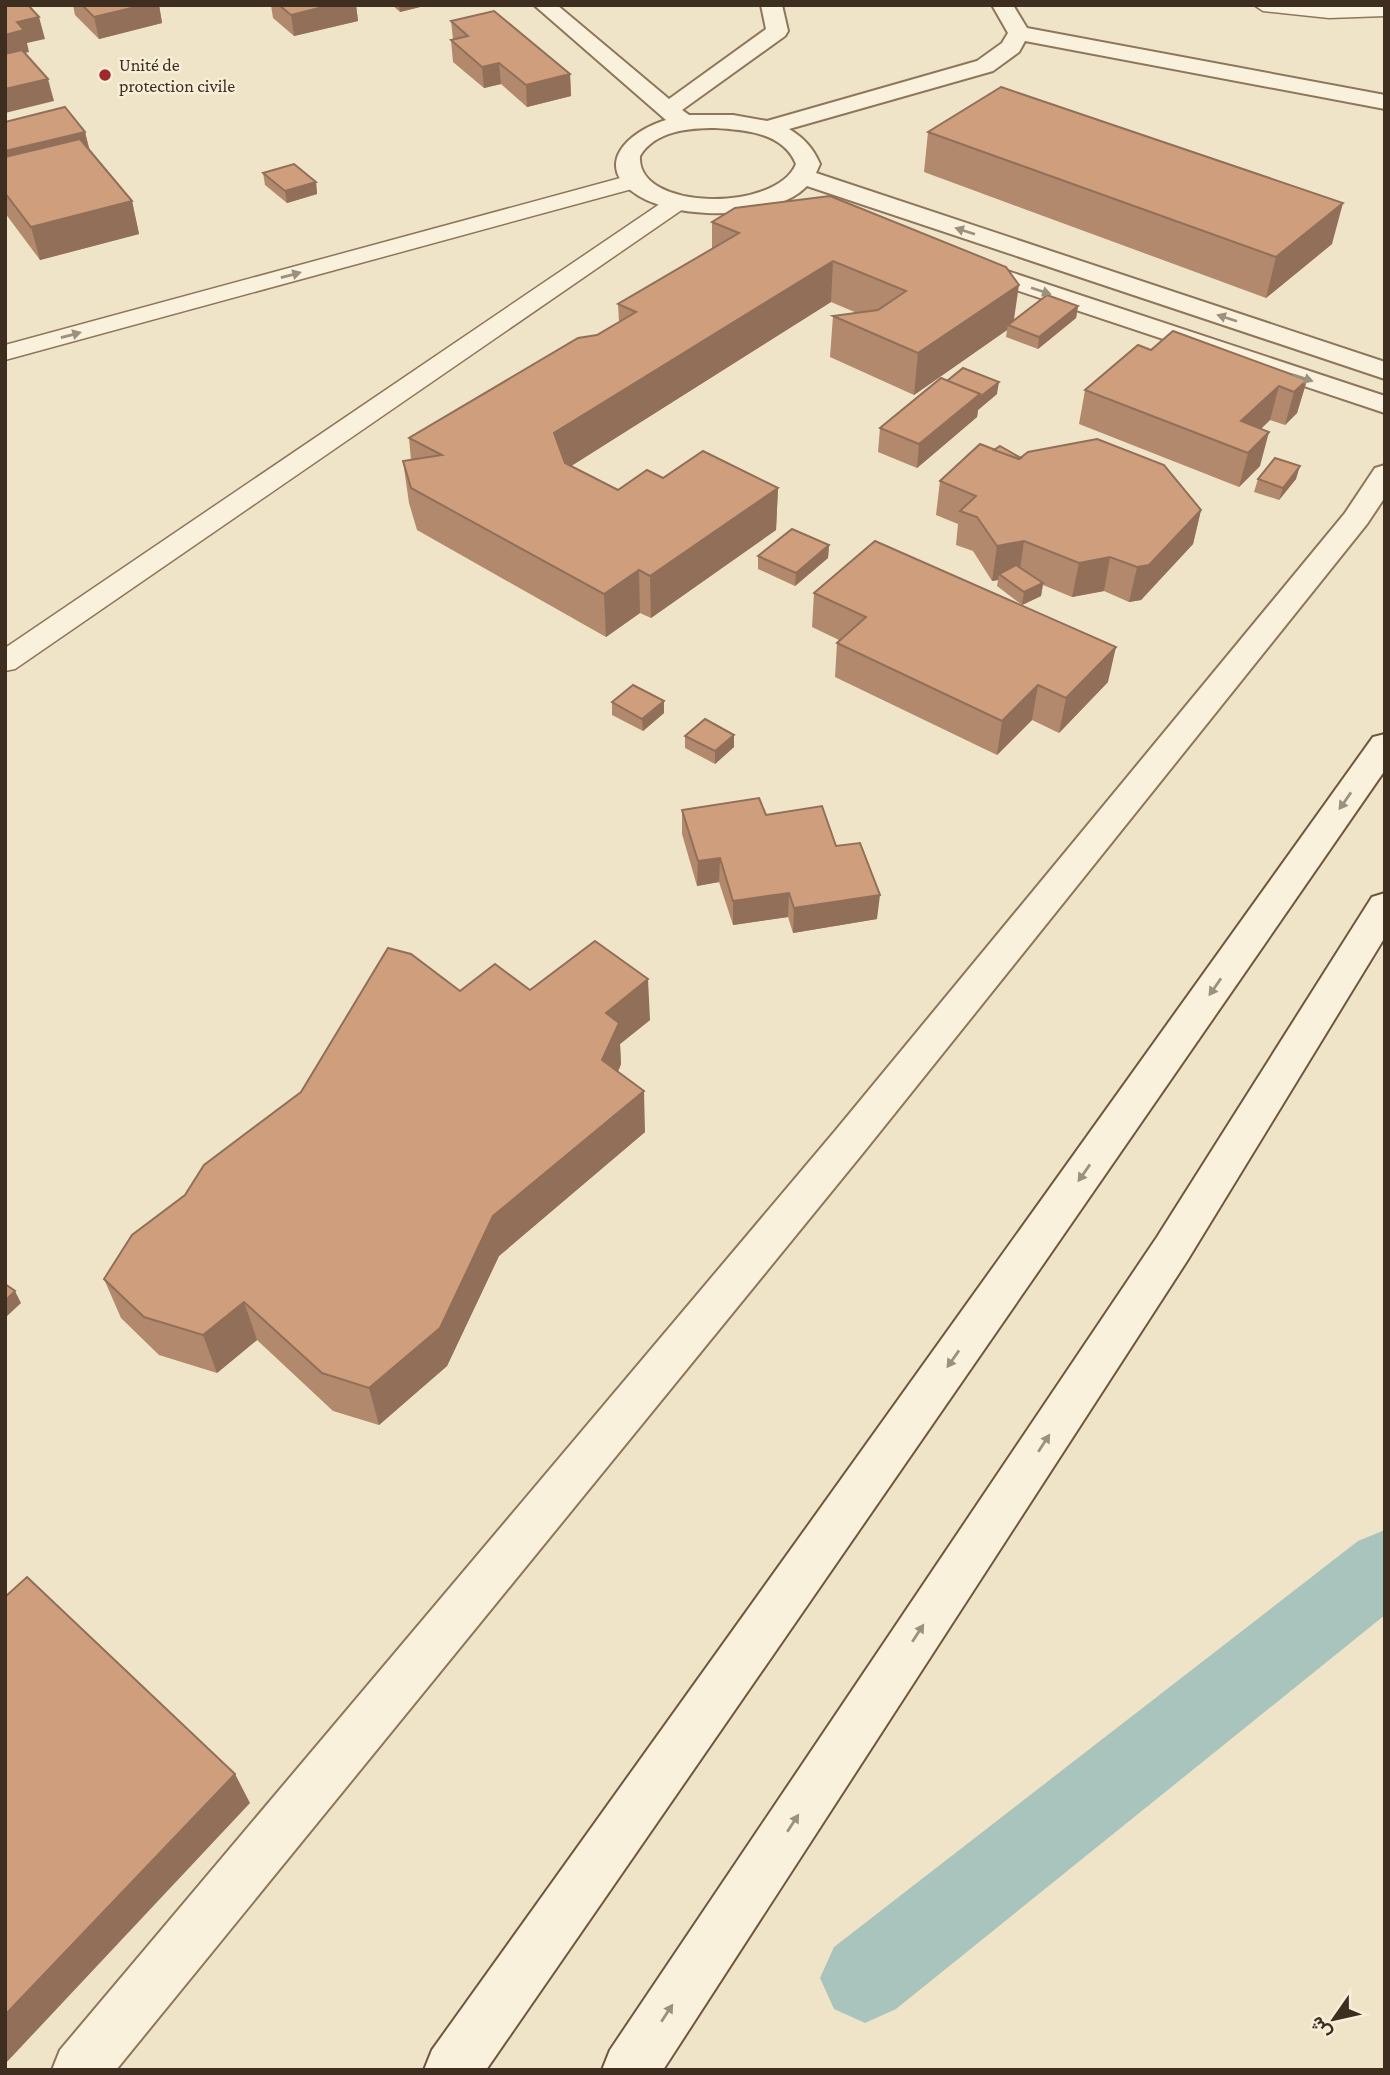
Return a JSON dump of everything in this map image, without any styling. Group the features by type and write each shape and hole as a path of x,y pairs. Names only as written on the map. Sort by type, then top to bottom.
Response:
{"street":[{"path":"544,5 677,116 742,122 768,128 789,137 803,150 808,164 803,177 789,190 767,200 707,206 678,202 653,193 631,174 629,153 640,140 677,116 777,31 771,5"},
{"path":"1002,5 1020,33 1385,102"},
{"path":"768,128 985,66 1011,47 1020,33"},
{"path":"803,177 1385,371"},
{"path":"767,200 806,213"},
{"path":"951,261 1385,405"},
{"path":"80,2070 858,1131 1357,518 1385,474"},
{"path":"452,2070 1385,745"},
{"path":"630,2070 1172,1249 1385,906"}],"lane":[{"path":"1263,5 1329,12 1385,10"},
{"path":"32,323 631,174"},
{"path":"5,353 631,174"},
{"path":"5,662 678,202"}],"building":[{"path":"28,5 39,17 17,22 24,30 5,35 5,6"},
{"path":"82,5 144,5 94,17"},
{"path":"279,5 331,5 291,15"},
{"path":"494,11 570,74 526,85 499,63 482,67 451,40 468,36 451,21"},
{"path":"22,50 48,79 5,89 5,54"},
{"path":"1001,87 1343,203 1276,257 928,132"},
{"path":"65,107 85,132 5,151 5,122"},
{"path":"80,139 132,201 31,227 5,193 5,157"},
{"path":"294,164 316,182 285,191 263,173"},
{"path":"830,196 1006,267 1019,285 918,353 833,316 878,310 906,291 833,261 554,433 565,463 618,490 647,470 663,478 703,451 778,488 650,576 639,570 604,594 411,488 403,461 442,455 409,438 578,338 597,335 636,312 618,304 739,233 712,222 735,208"},
{"path":"1047,295 1078,306 1039,337 1008,325"},
{"path":"1173,331 1307,380 1294,392 1279,386 1241,421 1269,432 1248,453 1085,390 1138,345 1151,350"},
{"path":"963,368 999,382 980,397 980,394 947,381"},
{"path":"941,378 980,394 919,444 880,428"},
{"path":"1097,439 1164,465 1201,510 1149,565 1137,567 1110,557 1079,563 1024,541 997,546 977,517 960,511 976,496 940,481 980,444 1019,459 1028,452"},
{"path":"1000,446 1021,458 994,450"},
{"path":"1275,458 1300,466 1283,488 1258,479"},
{"path":"792,529 829,545 796,573 758,556"},
{"path":"875,541 1116,647 1066,698 1038,685 1002,721 837,643 866,617 814,593"},
{"path":"1016,565 1043,583 1024,592 999,574"},
{"path":"633,685 664,701 642,719 612,702"},
{"path":"705,719 734,735 715,751 685,736"},
{"path":"759,798 766,815 822,806 836,846 860,843 880,895 794,908 789,893 733,901 720,858 698,861 682,810"},
{"path":"595,941 648,979 606,1013 619,1023 602,1060 644,1091 493,1216 440,1328 369,1388 322,1373 244,1302 203,1335 144,1317 104,1279 132,1235 185,1195 204,1165 301,1092 388,948 411,954 460,991 495,964 530,990"},
{"path":"5,1284 15,1291 5,1301"},
{"path":"27,1577 235,1774 5,2015 5,1597"}],"waterway":[{"path":"865,1978 1385,1567"}],"place":[{"name":"Unité de protection civile","path":"105,75"}]}
